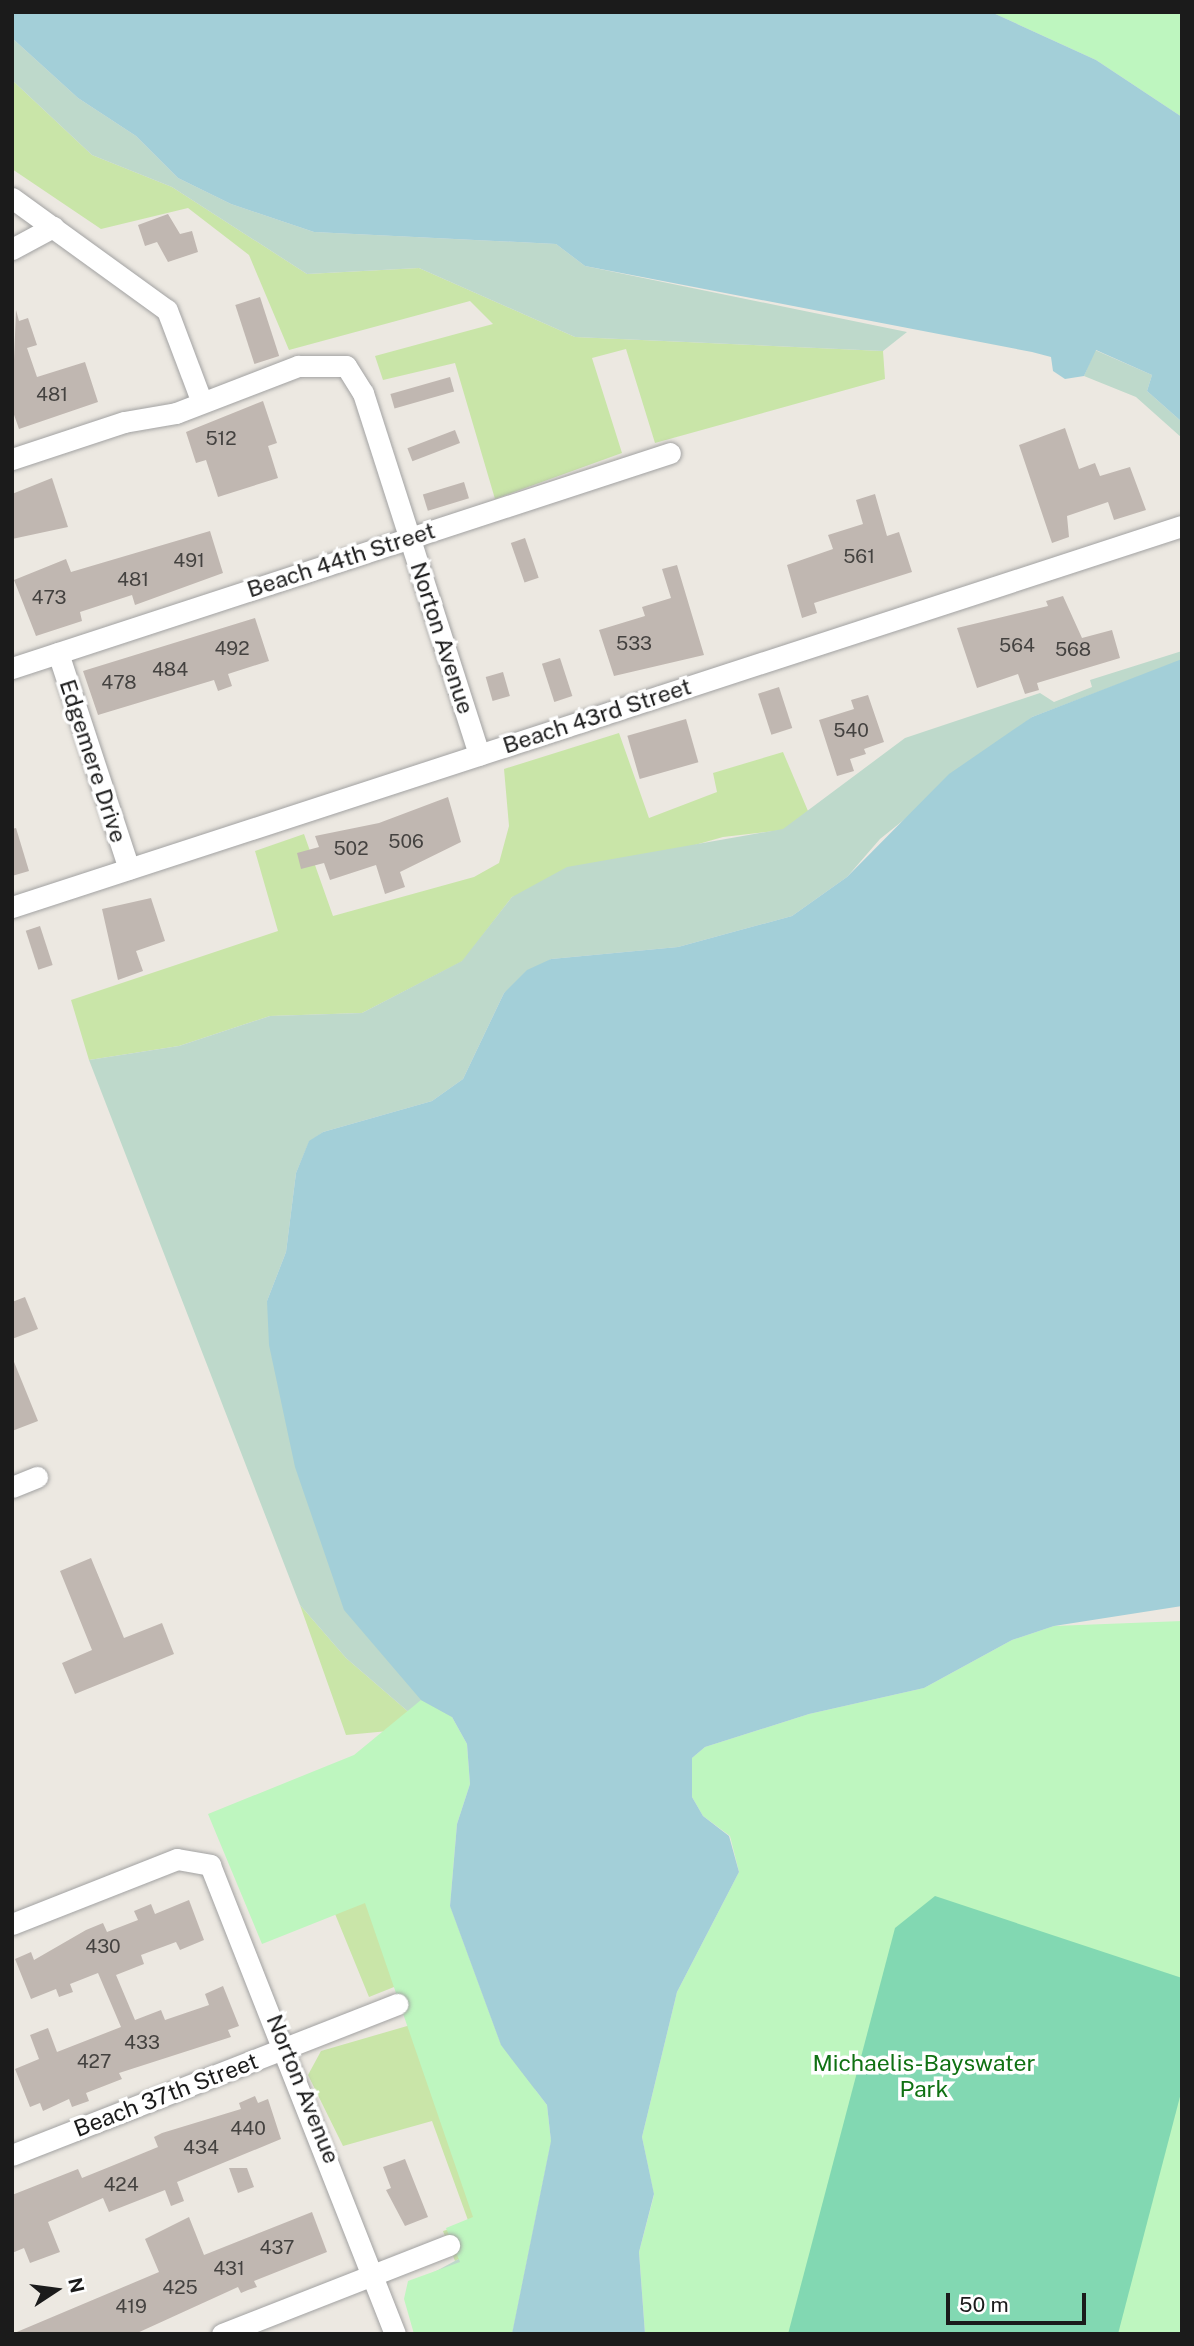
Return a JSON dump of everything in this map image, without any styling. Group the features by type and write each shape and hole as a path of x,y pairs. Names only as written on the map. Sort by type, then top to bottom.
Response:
{"street":[{"path":"12,198 167,310 201,400 12,459"},
{"path":"12,249 53,226"},
{"name":"Norton Avenue","path":"201,400 306,363 346,366 363,393 480,755"},
{"name":"Beach 44th Street","path":"12,668 670,453"},
{"name":"Beach 43rd Street","path":"12,906 1182,526"},
{"name":"Edgemere Drive","path":"58,653 129,869"},
{"path":"12,1487 37,1477"},
{"name":"Norton Avenue","path":"12,1924 192,1858 210,1865 219,1879 287,2047 376,2274 395,2334"},
{"name":"Beach 37th Street","path":"12,2155 398,2004"},
{"path":"222,2334 449,2245"}],"green space":[{"path":"991,12 1182,12 1182,117 1096,60"},
{"path":"12,38 78,98 136,136 178,178 231,204 314,232 556,244 585,266 907,332 883,351 575,337 419,268 307,274 172,187 92,155 12,80"},
{"path":"12,80 92,155 172,187 307,274 419,268 575,337 883,351 885,379 655,443 626,349 592,358 622,453 495,499 455,363 383,380 375,356 493,324 470,301 289,350 249,255 188,208 101,229 12,169"},
{"path":"1095,350 1152,375 1147,391 1182,422 1182,438 1136,397 1084,376"},
{"path":"1182,651 1182,660 1032,717 880,839 847,877 792,916 678,947 551,959 504,993 463,1079 432,1101 323,1132 309,1142 296,1173 286,1252 267,1301 452,1717 450,1906 501,2045 531,2077 551,2141 512,2334 414,2283 492,2241 445,1931 426,1727 346,1658 300,1605 89,1060 179,1046 270,1016 362,1013 462,961 512,897 567,867 783,829 905,738 1040,693 1054,702 1092,687 1090,680"},
{"path":"619,733 649,818 717,792 713,773 783,752 808,811 783,830 723,837 512,897 463,961 362,1013 270,1016 179,1046 89,1060 71,1000 278,931 255,851 304,834 333,916 474,877 499,863 509,826 504,769"},
{"path":"300,1605 346,1658 426,1727 492,2241 455,2261 443,2231 469,2223 432,2121 343,2146 308,2075 321,2051 414,2024 399,1985 369,1997 333,1909 399,1730 346,1735"},
{"name":"Michaelis-Bayswater Park","path":"1182,1621 1182,2334 645,2334 639,2252 654,2195 642,2137 677,1992 739,1872 730,1836 703,1816 692,1797 692,1758 705,1747 809,1714 924,1688 1012,1640 1054,1626"},
{"path":"421,1700 452,1717 467,1744 470,1784 457,1824 450,1906 501,2045 547,2105 551,2141 512,2334 414,2334 404,2299 408,2281 460,2262 446,2228 473,2217 365,1903 262,1944 208,1814 354,1755"},
{"path":"935,1896 1182,1978 1182,2089 1118,2334 788,2334 895,1928"}],"water":[{"path":"12,12 991,12 1096,60 1182,117 1182,422 1147,391 1152,375 1096,350 1084,376 1065,379 1053,371 1051,357 585,266 556,244 314,232 231,204 178,178 136,136 78,98 12,38"},
{"path":"1182,659 1182,1606 1054,1626 1012,1640 924,1688 809,1714 705,1747 692,1758 692,1797 703,1816 729,1836 739,1872 677,1992 642,2137 654,2194 639,2252 645,2334 512,2334 551,2141 547,2105 501,2045 450,1906 457,1824 470,1784 467,1744 452,1717 421,1700 344,1610 295,1467 269,1345 267,1301 286,1252 296,1173 309,1141 323,1132 432,1101 463,1079 504,993 527,970 551,959 678,947 792,916 847,877 949,774 1032,717"}],"building":[{"path":"168,214 180,234 192,231 198,252 168,262 157,242 145,246 138,225"},
{"path":"260,297 279,356 254,364 235,305"},
{"path":"16,310 19,321 28,318 37,345 27,348 37,377 85,362 98,402 19,429 12,409"},
{"path":"450,377 454,391 395,409 390,394"},
{"path":"263,401 277,443 268,446 278,478 218,497 206,460 196,463 186,432"},
{"path":"1065,428 1079,469 1095,463 1100,476 1130,467 1146,510 1114,520 1108,502 1067,516 1069,537 1052,543 1019,445"},
{"path":"455,430 460,443 412,461 407,448"},
{"path":"52,478 68,527 12,539 12,494"},
{"path":"464,482 469,498 428,511 423,495"},
{"path":"875,494 887,536 899,532 912,572 814,603 817,613 802,618 787,565 833,549 828,535 863,524 856,500"},
{"path":"210,531 223,573 135,605 132,595 80,612 82,621 36,636 14,580 66,559 71,572"},
{"path":"525,538 539,578 524,583 511,543"},
{"path":"677,565 704,655 614,676 599,630 645,616 642,607 671,598 662,569"},
{"path":"1063,596 1082,638 1112,630 1120,658 1037,683 1039,690 1025,694 1018,674 977,688 957,628 1048,606 1046,601"},
{"path":"255,618 269,661 228,674 232,686 218,691 214,680 98,715 83,671"},
{"path":"560,658 572,696 554,702 542,664"},
{"path":"503,672 510,696 493,701 486,677"},
{"path":"779,687 792,728 771,735 758,694"},
{"path":"868,695 884,742 864,749 866,754 850,759 854,771 837,776 819,720 854,709 851,700"},
{"path":"686,719 698,762 640,779 627,736"},
{"path":"448,797 461,842 400,872 405,887 385,894 376,865 330,880 324,863 301,869 297,853 319,847 315,836 379,823"},
{"path":"16,828 29,871 12,876 12,829"},
{"path":"151,898 165,941 136,951 143,971 118,980 102,909"},
{"path":"40,926 53,965 38,970 26,931"},
{"path":"25,1297 38,1329 12,1339 12,1302"},
{"path":"12,1357 38,1421 12,1431"},
{"path":"91,1558 124,1638 162,1623 174,1654 75,1694 62,1663 92,1650 60,1571"},
{"path":"189,1900 204,1940 180,1950 176,1942 141,1955 144,1964 116,1975 135,2020 161,2010 165,2020 209,2005 205,1994 223,1986 239,2026 228,2030 231,2037 119,2073 122,2079 86,2093 89,2101 72,2107 69,2099 43,2111 40,2103 30,2107 15,2069 39,2059 30,2035 48,2028 57,2052 121,2027 98,1973 70,1984 73,1992 59,1997 56,1989 31,1999 15,1959 31,1952 34,1960 103,1923 107,1932 138,1920 134,1911 151,1904 155,1914"},
{"path":"255,2096 258,2103 268,2099 281,2139 177,2182 184,2201 171,2206 165,2190 109,2212 103,2198 48,2222 60,2252 30,2263 24,2248 12,2253 12,2195 78,2169 82,2178 119,2163 158,2147 154,2137 162,2133 241,2109 239,2103"},
{"path":"405,2159 428,2217 405,2226 386,2190 391,2188 383,2167"},
{"path":"229,2168 247,2168 254,2187 238,2193"},
{"path":"312,2212 327,2252 254,2281 257,2287 241,2293 238,2287 135,2334 12,2334 159,2272 145,2239 189,2217 204,2255"}]}
